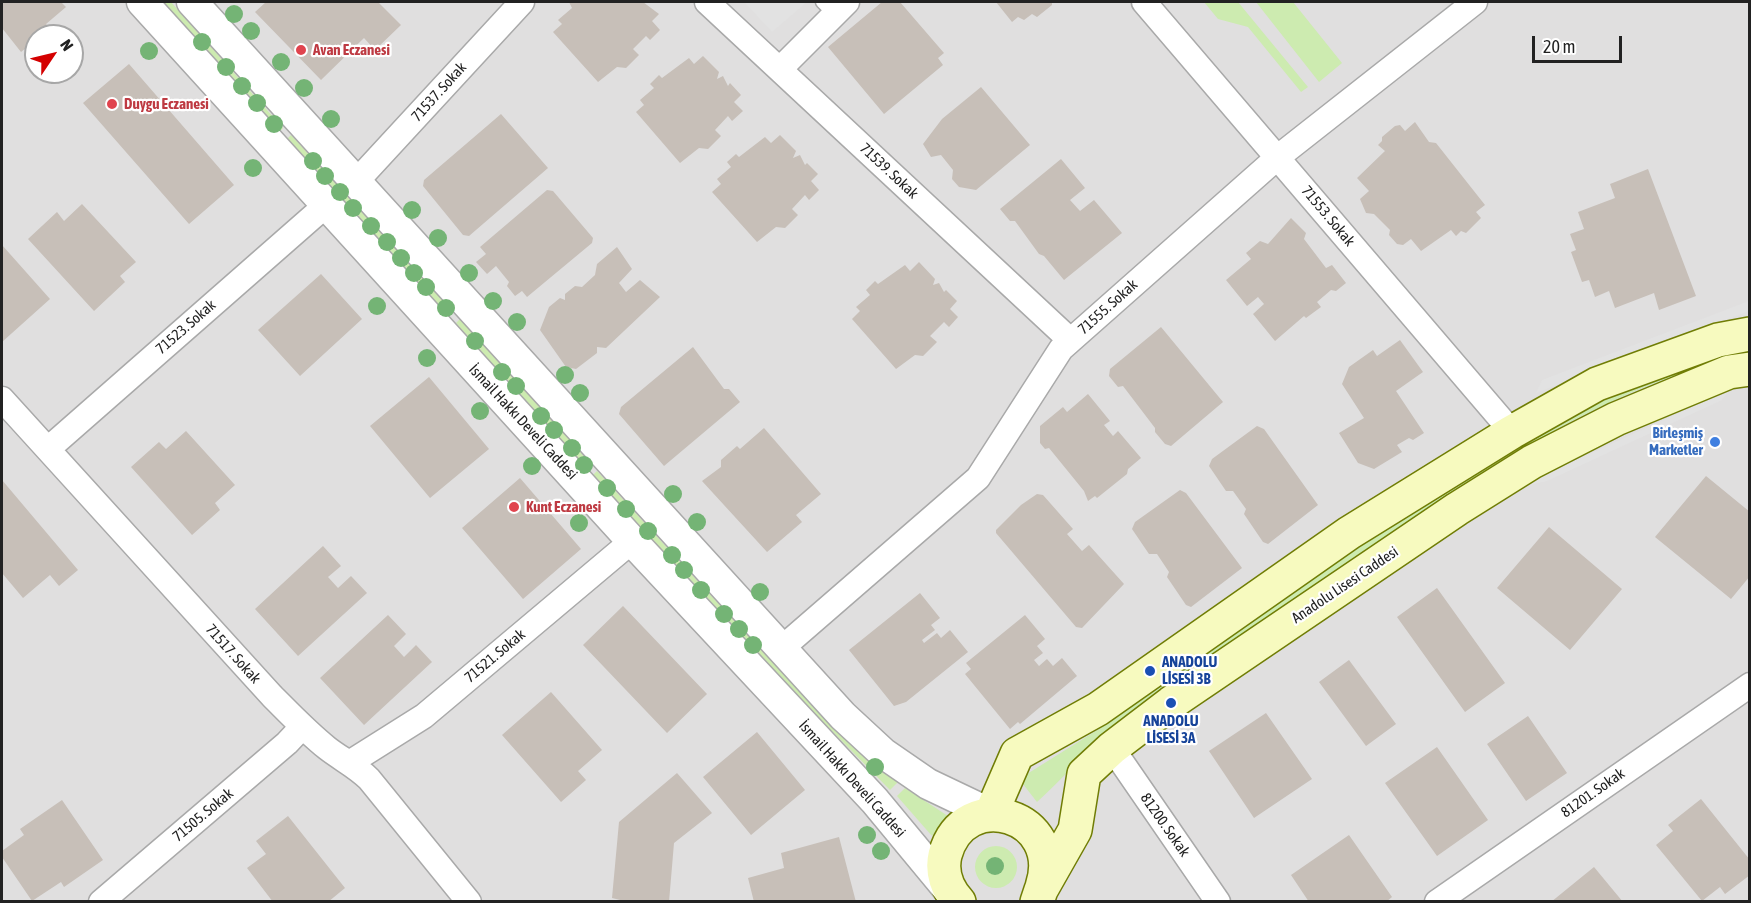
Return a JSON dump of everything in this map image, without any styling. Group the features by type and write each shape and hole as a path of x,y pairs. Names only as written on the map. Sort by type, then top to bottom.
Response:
{"main road":[{"path":"991,814 1017,754 1098,709 1349,533 1512,432 1597,384 1718,340 1749,334"},
{"name":"Anadolu Lisesi Caddesi","path":"1037,898 1075,830 1084,774 1112,748 1179,697 1448,515 1532,462 1616,418 1729,372 1749,369"},
{"path":"956,899 945,878 944,861 948,843 959,829 974,819 991,814 1006,815 1021,821 1033,831 1042,844 1046,867 1037,898"}],"street":[{"name":"İsmail Hakkı Develi Caddesi","path":"142,2 632,541 875,801 956,899"},
{"path":"192,2 843,716 883,753 928,784 991,814"},
{"name":"71537. Sokak","path":"356,183 522,2"},
{"name":"71539. Sokak","path":"707,2 1070,340"},
{"name":"71553. Sokak","path":"1144,2 1512,432"},
{"name":"71555. Sokak","path":"782,648 978,478 1061,349 1070,340 1278,157 1474,2"},
{"path":"780,69 835,6"},
{"name":"71523. Sokak","path":"48,449 326,206"},
{"name":"71517. Sokak","path":"3,405 48,449 302,727 330,750 351,762 369,778 469,902"},
{"name":"71521. Sokak","path":"351,762 424,716 632,541"},
{"name":"81201. Sokak","path":"1437,902 1749,685"},
{"name":"71505. Sokak","path":"101,902 287,743 302,727"},
{"name":"81200. Sokak","path":"1112,748 1218,902"}],"shaded area":[{"path":"2,2 1749,2 1749,901 2,901"},
{"path":"744,2 807,2 772,32"},
{"path":"1749,301 1749,311 1536,393 1542,380"},
{"path":"1730,389 1722,400 1547,481 1516,488"}],"green space":[{"path":"161,2 171,2 283,128 278,134"},
{"path":"1204,2 1238,2 1308,87 1301,92 1248,27 1218,19"},
{"path":"1256,2 1293,2 1342,63 1319,82"},
{"path":"291,135 455,312 449,316 285,141"},
{"path":"461,318 592,465 586,470 456,323"},
{"path":"1749,346 1749,356 1688,371 1630,393 1572,421 1462,487 1130,718 1088,752 1037,802 1019,779 1099,729 1427,500 1607,393"},
{"path":"597,471 781,670 898,782 890,790 773,671 593,475"},
{"path":"905,788 948,816 932,836 897,796"},
{"path":"996,846 1011,852 1017,867 1011,882 996,888 981,882 975,867 981,852"}],"building":[{"path":"2,2 61,2 66,7 46,24 24,24 24,50 21,52 2,28"},
{"path":"266,2 378,2 401,25 375,50 364,38 321,80 255,12"},
{"path":"569,2 643,2 659,14 652,21 660,30 650,40 646,36 633,49 639,55 626,68 617,67 598,82 553,32 562,24 558,20 572,8"},
{"path":"882,2 900,2 944,53 938,58 943,65 884,114 828,47"},
{"path":"996,2 1052,2 1052,5 1037,17 1032,14 1024,20 1018,17 1012,22"},
{"path":"703,56 719,72 717,79 723,76 728,86 730,83 741,95 734,102 743,111 732,121 728,116 715,130 721,136 708,149 699,148 680,163 636,112 644,105 640,100 654,88 650,84 659,75 662,78 689,58 694,64"},
{"path":"129,64 234,185 189,224 83,103"},
{"path":"981,87 1030,145 976,190 959,187 952,179 953,170 941,155 931,157 923,144 942,119"},
{"path":"501,114 548,168 469,236 463,235 423,186 424,180"},
{"path":"1415,122 1429,142 1436,143 1485,205 1476,212 1481,218 1466,233 1461,231 1456,236 1451,230 1421,251 1411,239 1403,245 1397,244 1389,235 1390,230 1374,214 1366,213 1360,199 1369,191 1357,178 1385,151 1378,145 1382,137 1395,126 1400,125 1405,131"},
{"path":"780,135 796,151 793,158 800,155 805,165 807,163 818,174 811,181 819,190 809,200 805,195 792,209 798,215 785,228 776,227 757,242 712,192 721,184 717,179 731,167 727,162 736,154 739,157 765,137 771,143"},
{"path":"1061,159 1085,188 1070,200 1080,211 1094,200 1122,233 1064,280 1044,256 1039,254 1015,221 1010,221 1000,209"},
{"path":"1648,169 1696,296 1659,310 1654,293 1615,308 1609,291 1595,297 1589,280 1582,282 1571,252 1576,250 1570,234 1584,229 1578,212 1615,198 1610,184"},
{"path":"547,190 553,191 593,238 592,243 527,297 522,291 515,296 507,286 509,282 496,266 487,274 476,262 486,254 480,247"},
{"path":"82,204 136,262 120,276 125,282 94,311 28,239 57,212 64,221"},
{"path":"1291,218 1306,233 1304,239 1326,268 1332,265 1346,283 1336,291 1331,290 1317,302 1321,307 1306,318 1304,316 1275,341 1253,314 1264,304 1258,297 1247,306 1226,280 1251,259 1246,253 1260,241 1268,244"},
{"path":"2,245 50,299 2,342"},
{"path":"617,247 632,269 619,283 626,292 640,280 660,297 606,348 597,347 597,353 576,369 566,367 540,330 549,307 560,298 565,300 565,294 575,286 582,287 595,275 597,264"},
{"path":"919,262 935,279 933,285 939,283 944,292 946,290 957,301 950,309 958,317 949,327 944,322 930,336 937,342 923,356 915,355 896,369 852,319 860,311 856,307 870,295 866,290 875,281 878,284 905,265 910,271"},
{"path":"321,274 362,319 300,376 258,330"},
{"path":"1161,327 1223,402 1171,446 1165,444 1155,432 1155,428 1123,386 1118,387 1109,376 1110,369"},
{"path":"1400,340 1423,372 1396,391 1424,433 1413,440 1409,438 1397,445 1402,452 1374,469 1358,463 1339,433 1364,418 1342,384 1349,367 1373,350 1377,356"},
{"path":"693,347 724,389 729,389 740,402 664,466 619,414 621,407"},
{"path":"429,377 489,449 430,498 370,426"},
{"path":"1088,394 1110,421 1104,425 1113,436 1118,431 1141,458 1128,469 1127,474 1097,498 1095,496 1088,501 1084,491 1049,448 1045,449 1040,443 1040,426 1063,407 1067,412"},
{"path":"1257,426 1264,429 1318,505 1268,544 1263,542 1244,514 1246,509 1233,491 1226,491 1209,466 1212,459"},
{"path":"764,428 821,494 796,515 802,522 767,552 702,481 721,467 721,460 737,446 740,449"},
{"path":"186,431 235,485 215,503 220,510 192,535 131,467 159,442 166,449"},
{"path":"1706,476 1750,512 1750,576 1731,599 1655,537"},
{"path":"520,478 581,549 523,599 462,528"},
{"path":"2,480 78,570 59,586 50,575 23,598 2,573"},
{"path":"1180,490 1186,493 1242,568 1191,607 1186,605 1167,577 1169,572 1157,554 1149,554 1132,529 1135,522"},
{"path":"1037,494 1043,495 1073,529 1067,534 1082,551 1089,545 1124,584 1082,628 1076,627 996,533 996,530 1021,505"},
{"path":"1549,527 1622,589 1570,650 1497,588"},
{"path":"323,546 341,566 328,577 338,588 351,576 367,593 298,656 255,609"},
{"path":"1437,588 1505,683 1465,712 1397,617"},
{"path":"920,593 940,618 931,625 935,630 922,640 924,643 937,633 941,638 950,630 968,652 906,702 894,706 849,650"},
{"path":"623,606 707,694 667,733 583,645"},
{"path":"388,615 406,634 394,646 404,657 416,645 432,662 364,725 320,678"},
{"path":"1025,615 1045,639 1037,646 1043,653 1034,660 1039,666 1047,659 1053,666 1062,658 1077,676 1020,724 1018,722 1010,729 965,674 971,669 966,663"},
{"path":"1349,660 1396,724 1366,746 1319,682"},
{"path":"551,692 602,750 578,771 586,780 561,802 502,735"},
{"path":"1266,713 1312,779 1254,818 1209,751"},
{"path":"1528,716 1567,773 1526,801 1487,744"},
{"path":"757,732 805,790 751,835 703,777"},
{"path":"1437,747 1488,820 1437,856 1385,783"},
{"path":"677,773 712,813 674,843 669,902 628,902 612,898 619,822"},
{"path":"1701,799 1750,860 1750,875 1725,894 1720,887 1702,901 1656,845 1673,831 1668,825"},
{"path":"62,800 103,860 64,887 61,882 32,901 2,857 2,851 24,835 20,829"},
{"path":"288,816 345,888 328,902 273,902 247,868 266,854 256,841"},
{"path":"1349,835 1392,897 1386,902 1309,902 1291,875"},
{"path":"839,837 856,902 754,902 748,878 784,868 781,853"},
{"path":"1594,867 1623,902 1551,902"}],"place":[{"name":"Avan Eczanesi","path":"301,50"},
{"name":"Duygu Eczanesi","path":"112,104"},
{"name":"Birleşmiş Marketler","path":"1715,442"},
{"name":"Kunt Eczanesi","path":"514,507"},
{"name":"ANADOLU LİSESİ 3B","path":"1150,671"},
{"name":"ANADOLU LİSESİ 3A","path":"1171,703"}]}
